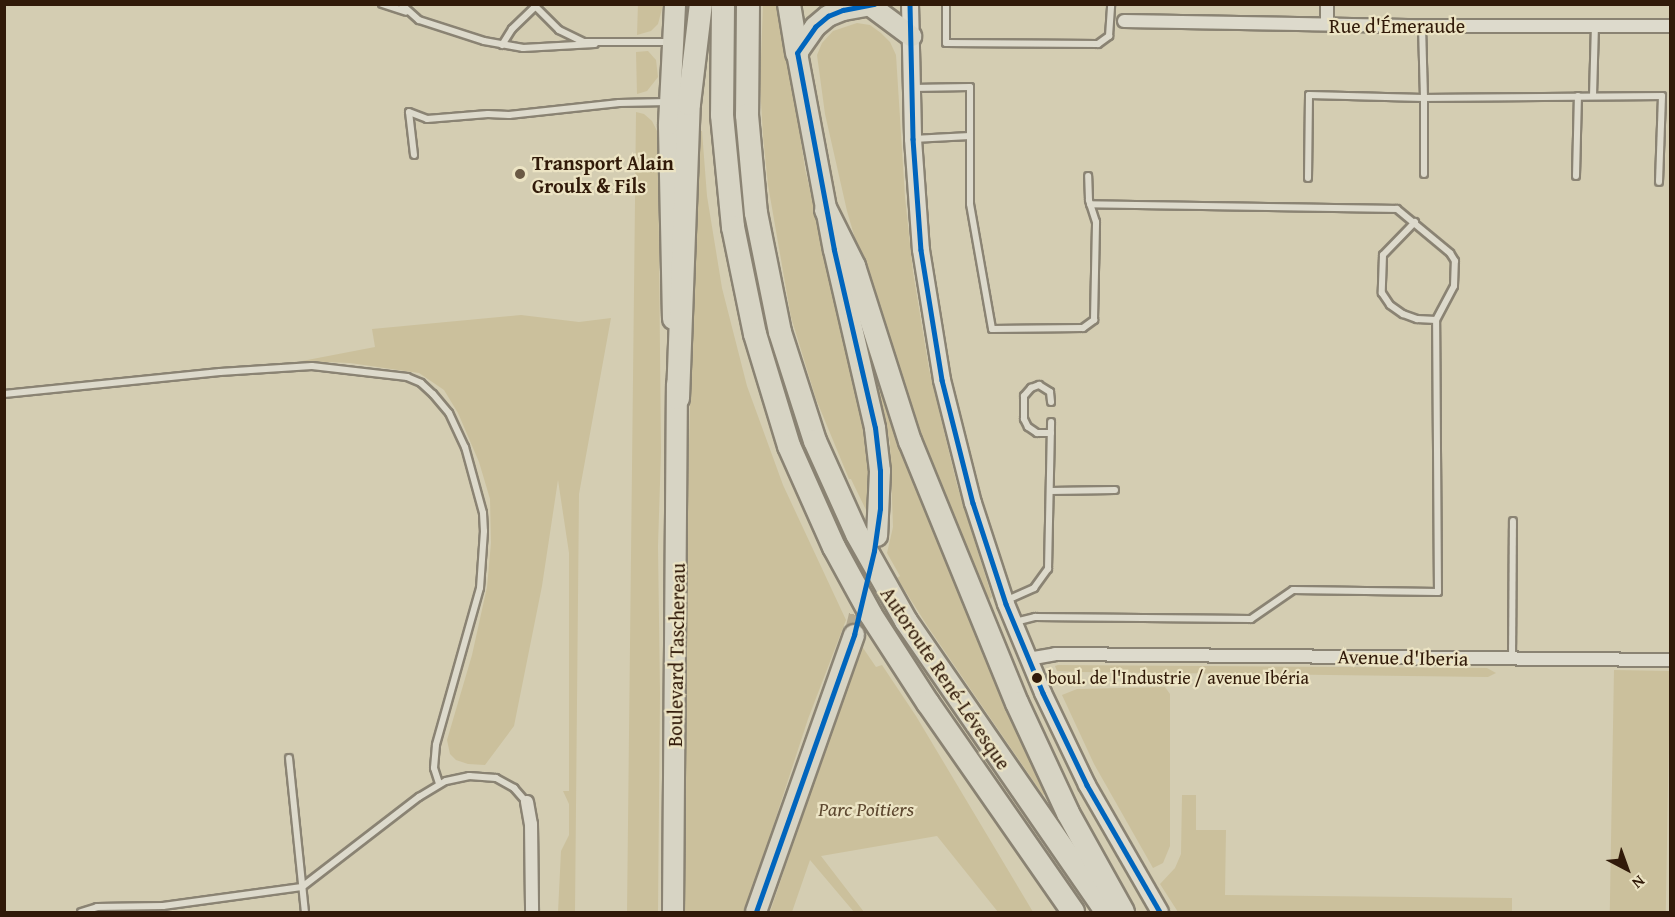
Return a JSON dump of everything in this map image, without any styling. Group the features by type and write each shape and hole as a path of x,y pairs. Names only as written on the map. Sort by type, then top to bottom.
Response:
{"highway":[{"path":"678,398 688,104 701,4"},
{"name":"Autoroute René-Lévesque","path":"723,4 722,115 733,227 755,334 789,446 834,547 871,615 1012,826 1073,912"},
{"name":"Autoroute René-Lévesque","path":"748,4 747,115 759,230 786,353 818,449 857,534 906,621 1107,912"},
{"path":"789,4 797,53"},
{"path":"826,210 854,266 910,441 1012,692 1068,813 1123,912"},
{"path":"1012,826 1056,912"}],"main road":[{"name":"Boulevard Taschereau","path":"673,912 678,398 670,283 669,102 675,4"},
{"path":"877,536 881,487 877,435 826,210 797,53 815,27 828,16 843,10 874,6 911,36"},
{"path":"756,912 854,635"}],"street":[{"path":"910,4 913,139 921,250 942,380 973,503 1005,601 1028,658 1087,785 1160,912"},
{"path":"1327,4 1327,24"},
{"name":"Rue d'Émeraude","path":"1124,21 1422,26 1671,26"},
{"name":"Avenue d'Iberia","path":"1028,658 1055,654 1671,660"},
{"path":"527,802 531,824 532,912"}],"lane":[{"path":"382,4 407,12 440,29 523,48 672,42"},
{"path":"401,4 407,12"},
{"path":"946,4 946,43 1098,44 1109,36 1111,4"},
{"path":"502,45 512,29 534,6 559,30 595,44"},
{"path":"1593,96 1595,25"},
{"path":"1422,26 1424,174"},
{"path":"911,88 970,87 970,204 992,329 1074,329 1091,324 1097,307 1096,222 1090,204 1088,176"},
{"path":"1308,178 1309,95 1424,98 1662,96 1659,182"},
{"path":"1576,176 1578,96"},
{"path":"414,155 409,112 428,118 509,115 619,103 669,102"},
{"path":"913,139 970,136"},
{"path":"1013,623 1035,617 1251,619 1293,590 1438,592 1436,320 1453,292 1455,261 1450,253 1402,211 1390,208 1090,204"},
{"path":"1415,222 1383,255 1382,293 1390,305 1404,314 1417,319 1436,320"},
{"path":"4,394 220,372 312,366 407,377 421,383 433,393 449,414 465,447 480,498 484,531 480,588 436,745 434,768 439,783"},
{"path":"1051,402 1050,392 1040,385 1030,388 1024,396 1024,419 1028,427 1037,433 1051,434"},
{"path":"1005,601 1034,588 1048,569 1051,422"},
{"path":"1050,491 1115,490"},
{"path":"1512,658 1513,521"},
{"path":"289,758 305,912"},
{"path":"81,912 97,907 163,906 302,887 439,783 469,776 496,778 514,788 527,802"}],"green space":[{"path":"638,4 663,5 658,24 651,31 637,35"},
{"path":"763,5 782,5 805,169 866,425 869,472 867,512 849,479 816,399 791,317 768,185 763,136 760,85"},
{"path":"857,23 870,25 881,33 890,42 896,55 905,197 913,272 929,369 957,485 992,597 988,601 912,414 875,307 847,211 825,114 817,55 822,43 833,31"},
{"path":"648,51 656,60 658,77 647,91 637,94 636,52"},
{"path":"636,112 644,114 652,121 657,131 658,147 661,452 658,546 660,694 658,912 627,912"},
{"path":"697,131 702,131 707,196 722,288 747,386 783,485 846,620 808,719 745,912 683,912 686,564"},
{"path":"521,315 579,322 611,318 579,494 575,912 558,912 561,851 569,835 569,804 563,791 569,791 569,553 558,480 542,586 514,726 485,765 468,764 456,760 450,754 447,740 472,655 487,587 491,543 490,499 479,462 458,413 444,390 419,373 350,363 302,361 375,347 372,329"},
{"path":"869,340 1047,792 1043,795 928,627 897,578 900,576 887,553 893,527 890,442 864,341"},
{"name":"Parc Poitiers","path":"861,645 876,667 882,665 916,716 1033,912 998,912 937,836 821,856 864,912 854,912 810,860 792,912 770,912"},
{"path":"1055,666 1487,668 1496,673 1488,677 1080,672 1057,671"},
{"path":"1614,670 1670,671 1666,912 1610,912"},
{"path":"1165,687 1170,694 1170,846 1163,863 1153,868 1094,764 1062,695 1077,689"},
{"path":"1182,795 1196,795 1196,830 1226,830 1225,895 1512,898 1512,912 1178,912 1160,884 1175,868 1181,854"}],"tunnel":[{"path":"854,635 874,553"}],"transit line":[{"path":"756,912 854,635 874,551 880,509 880,471 875,428 834,250 797,53 815,27 828,16 843,10 874,4"},
{"path":"910,4 913,139 921,250 942,380 973,503 1006,604 1043,693 1087,785 1160,912"}],"place":[{"name":"Transport Alain Groulx & Fils","path":"520,174"},
{"name":"boul. de l'Industrie / avenue Ibéria","path":"1037,678"}]}
